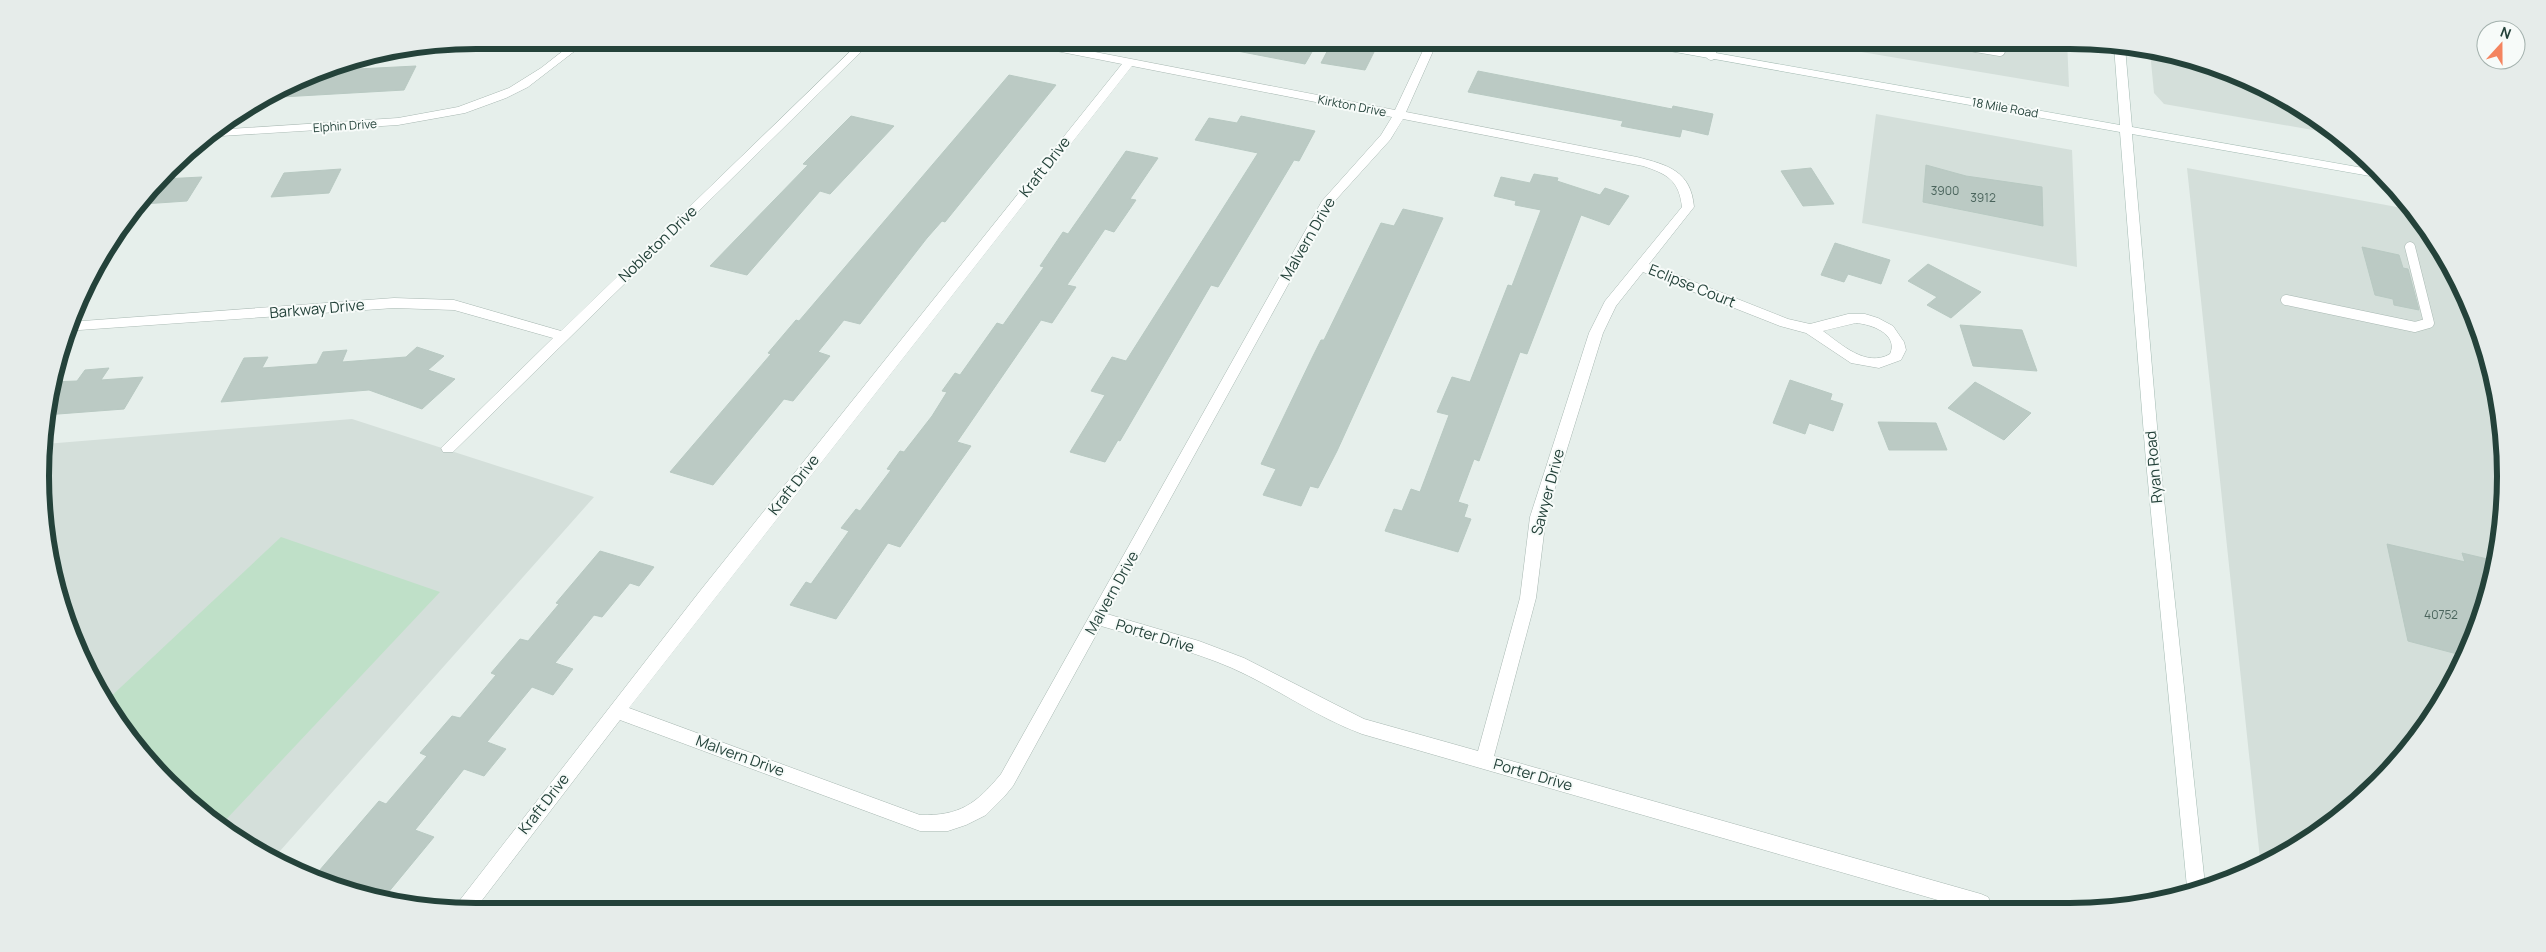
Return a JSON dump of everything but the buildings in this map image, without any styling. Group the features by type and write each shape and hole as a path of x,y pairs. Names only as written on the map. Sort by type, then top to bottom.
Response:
{"street":[{"name":"Elphin Drive","path":"221,133 406,122 441,116 480,104 525,84 573,49"},
{"name":"Nobleton Drive","path":"448,448 859,49"},
{"name":"Kirkton Drive","path":"1062,49 1636,161 1670,172 1683,182"},
{"name":"Malvern Drive","path":"616,711 920,823 939,824 962,820 982,808 1007,780 1328,201 1379,147 1399,115 1429,49"},
{"name":"18 Mile Road","path":"1684,49 2372,174"},
{"name":"Ryan Road","path":"2119,51 2127,130 2153,461 2196,884"},
{"name":"Kraft Drive","path":"468,903 616,711 1129,62"},
{"name":"Eclipse Court","path":"1683,182 1688,196 1688,207 1641,266 1785,323 1810,329 1845,355 1867,363 1888,361 1896,357 1899,350 1899,343 1888,329 1869,320 1848,319 1810,329"},
{"name":"Sawyer Drive","path":"1484,761 1528,598 1535,534 1549,482 1602,318 1610,304 1641,266"},
{"name":"Barkway Drive","path":"76,326 429,302 472,309 563,336"},
{"name":"Porter Drive","path":"1098,618 1222,656 1259,672 1334,716 1484,761 1981,903"}],"lane":[{"path":"1711,49 1711,55"},
{"path":"1988,49 2000,51"},
{"path":"2286,300 2415,327 2425,325 2430,320 2410,247"}],"shaded area":[{"path":"1843,49 2067,49 2069,87"},
{"path":"2151,57 2181,63 2234,81 2284,106 2322,132 2164,104 2154,93"},
{"path":"1876,114 2072,150 2077,267 1862,223"},
{"path":"2187,168 2402,208 2440,262 2465,312 2483,365 2494,420 2497,476 2496,504 2494,532 2489,559 2483,587 2465,640 2440,690 2409,736 2391,758 2352,797 2307,831 2260,858"},
{"path":"352,419 594,497 277,854 216,815 174,778 137,736 106,690 81,640 63,587 52,532 49,476 50,444"}],"green space":[{"path":"281,537 440,592 225,821 194,797 155,758 137,736 110,697"}]}
